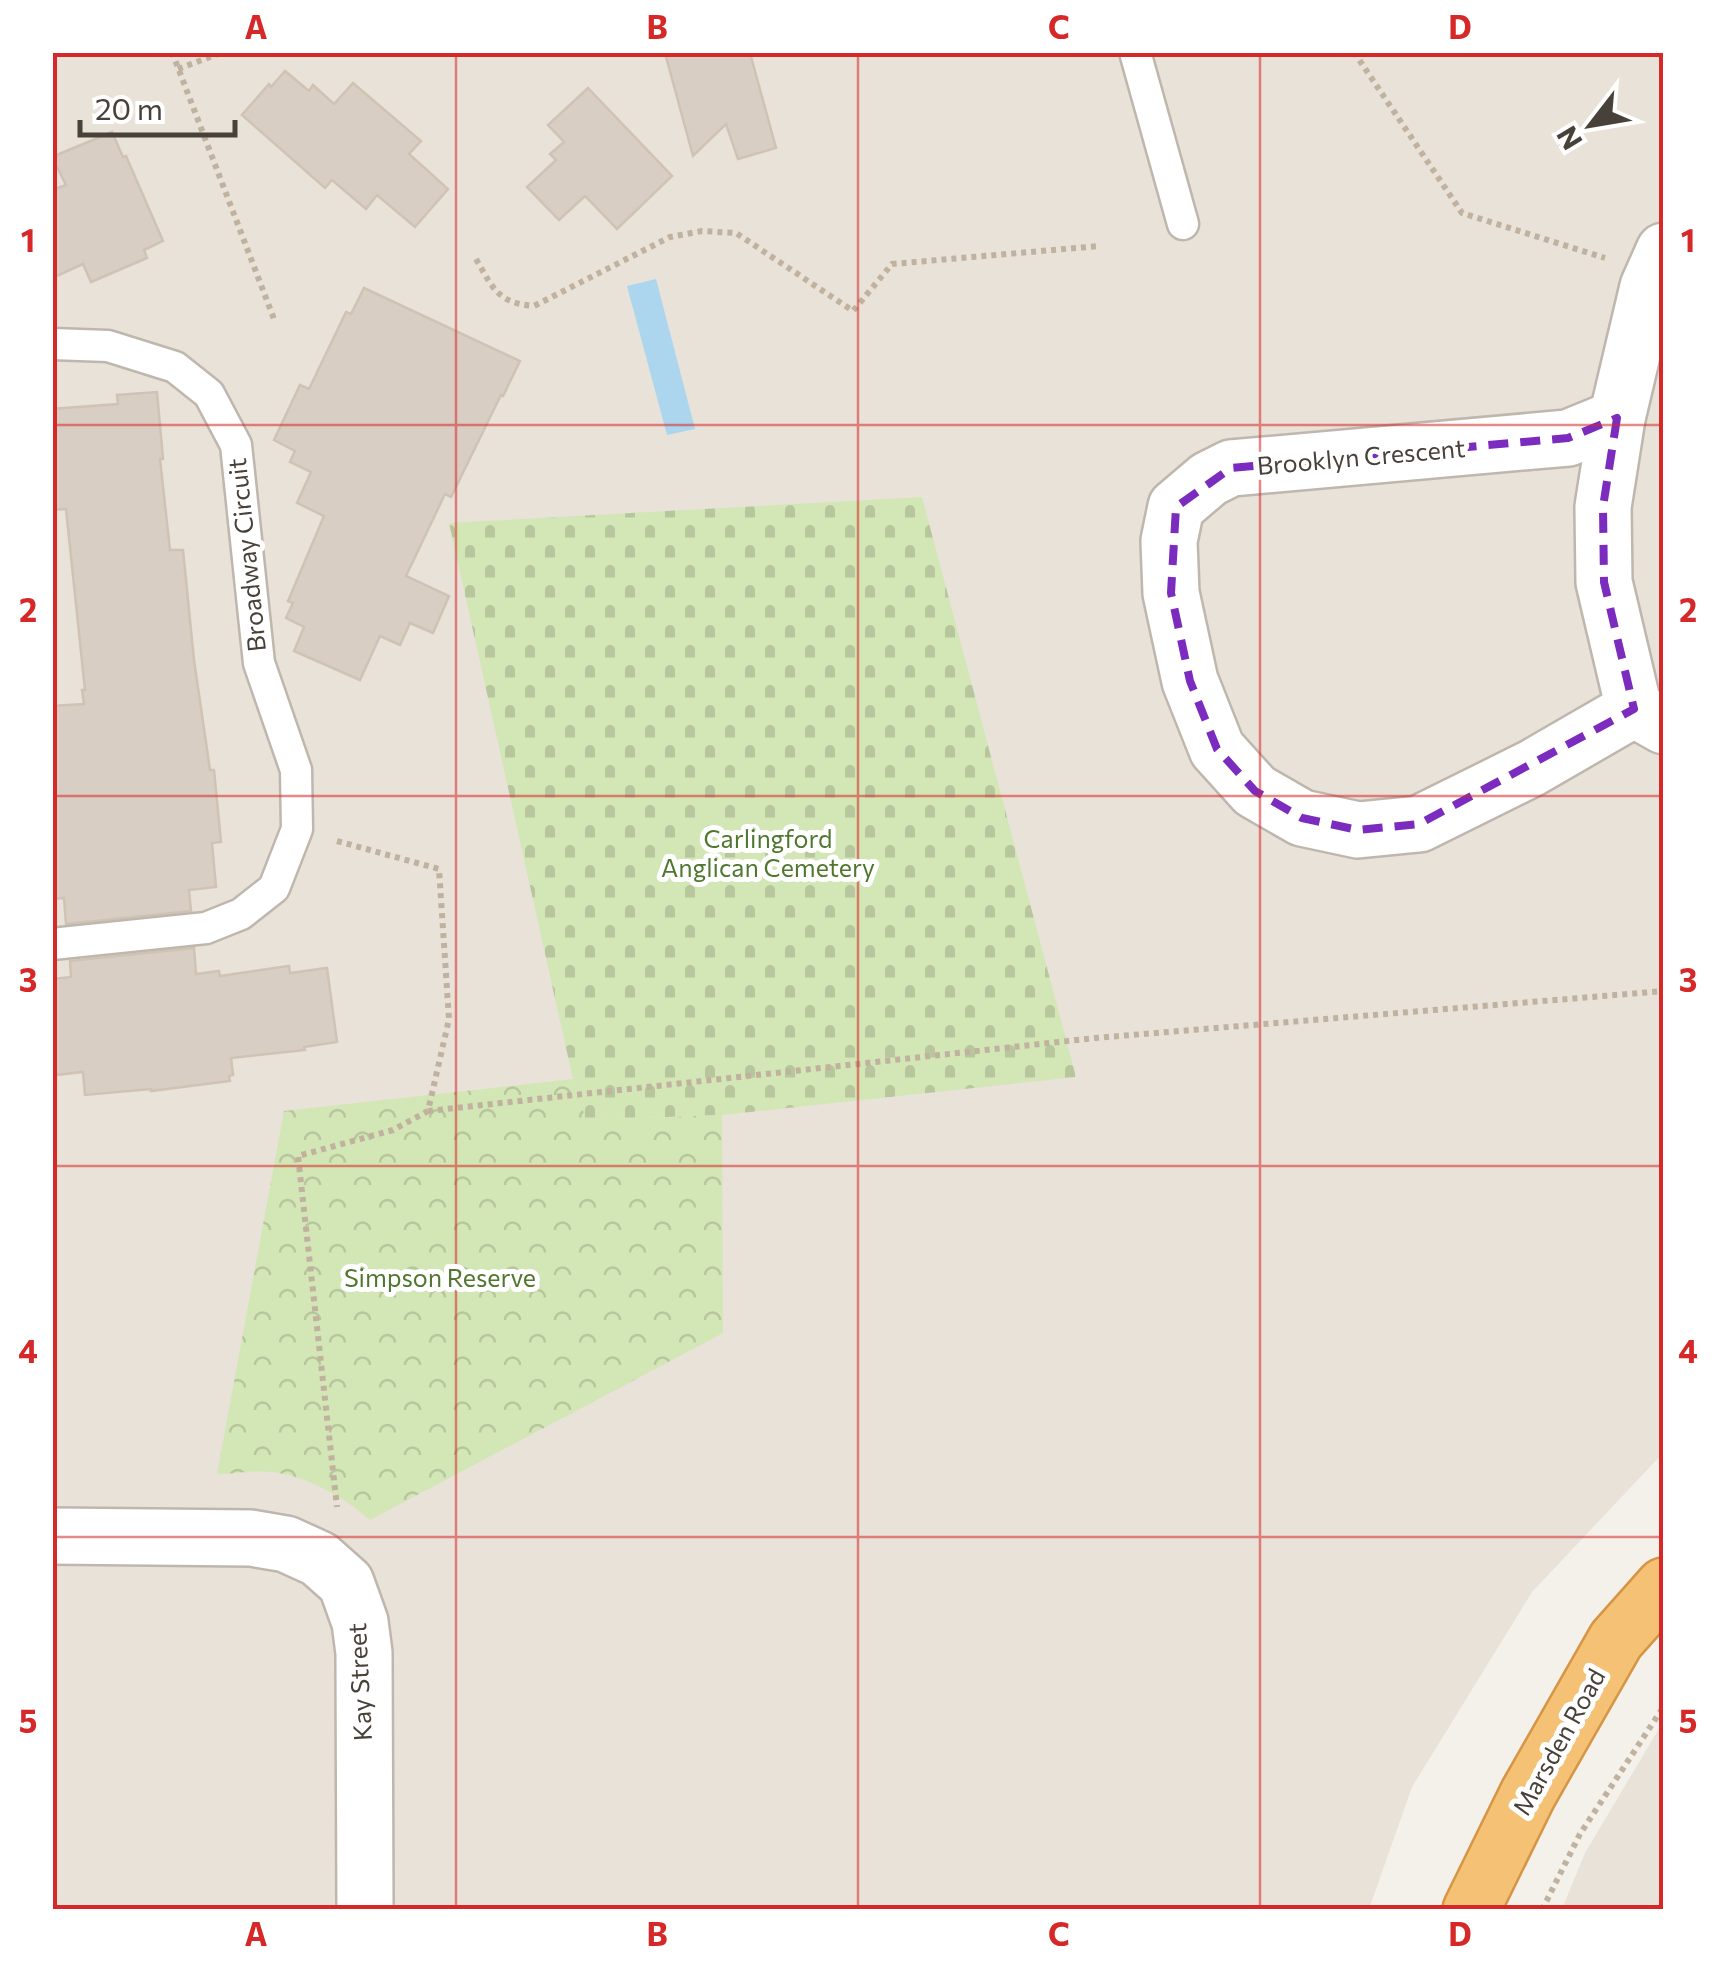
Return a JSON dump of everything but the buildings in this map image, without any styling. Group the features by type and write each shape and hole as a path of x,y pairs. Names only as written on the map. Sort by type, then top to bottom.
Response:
{"highway":[{"name":"Marsden Road","path":"1471,1910 1528,1794 1616,1640 1664,1586"}],"street":[{"path":"1649,717 1604,582 1602,507 1617,418 1648,288 1659,263"},
{"name":"Brooklyn Crescent","path":"1617,418 1568,438 1231,468 1209,479 1176,507 1169,541 1172,593 1190,680 1217,748 1255,790 1302,818 1358,830 1419,824 1532,768 1649,717"},
{"path":"52,1536 251,1538 286,1544 319,1559 346,1583"},
{"name":"Kay Street","path":"346,1583 360,1622 364,1653 365,1910"}],"lane":[{"path":"1134,52 1184,224"},
{"name":"Broadway Circuit","path":"52,344 108,346 175,367 209,394 236,445 258,664 296,770 297,829 274,888 240,914 206,928 52,944"}],"path":[{"path":"172,52 274,319"},
{"path":"178,69 222,52"},
{"path":"1354,52 1462,213 1659,263"},
{"path":"476,259 495,291 515,304 534,306 670,237 702,231 736,234 853,311 892,264 1100,246"},
{"path":"297,829 439,869 449,1019 428,1111"},
{"path":"346,1583 298,1156 393,1130 428,1111 1096,1038 1664,991"},
{"path":"1542,1910 1580,1834 1664,1706"}],"highlighted area":[{"path":"1617,418 1603,507 1604,582 1634,709 1419,824 1358,830 1302,818 1255,791 1217,749 1190,681 1171,593 1176,507 1231,468 1568,438"}],"shaded area":[{"path":"52,53 1663,53 1663,1453 1532,1592 1412,1787 1369,1909 53,1909"},
{"path":"1663,1722 1663,1909 1562,1909 1585,1853"}],"green space":[{"name":"Carlingford Anglican Cemetery","path":"922,497 1076,1077 722,1115 585,1120 449,523"},
{"name":"Simpson Reserve","path":"573,1079 586,1120 722,1115 723,1333 370,1520 337,1496 285,1474 217,1474 284,1111"}],"water":[{"path":"656,279 695,429 667,435 627,286"}]}
